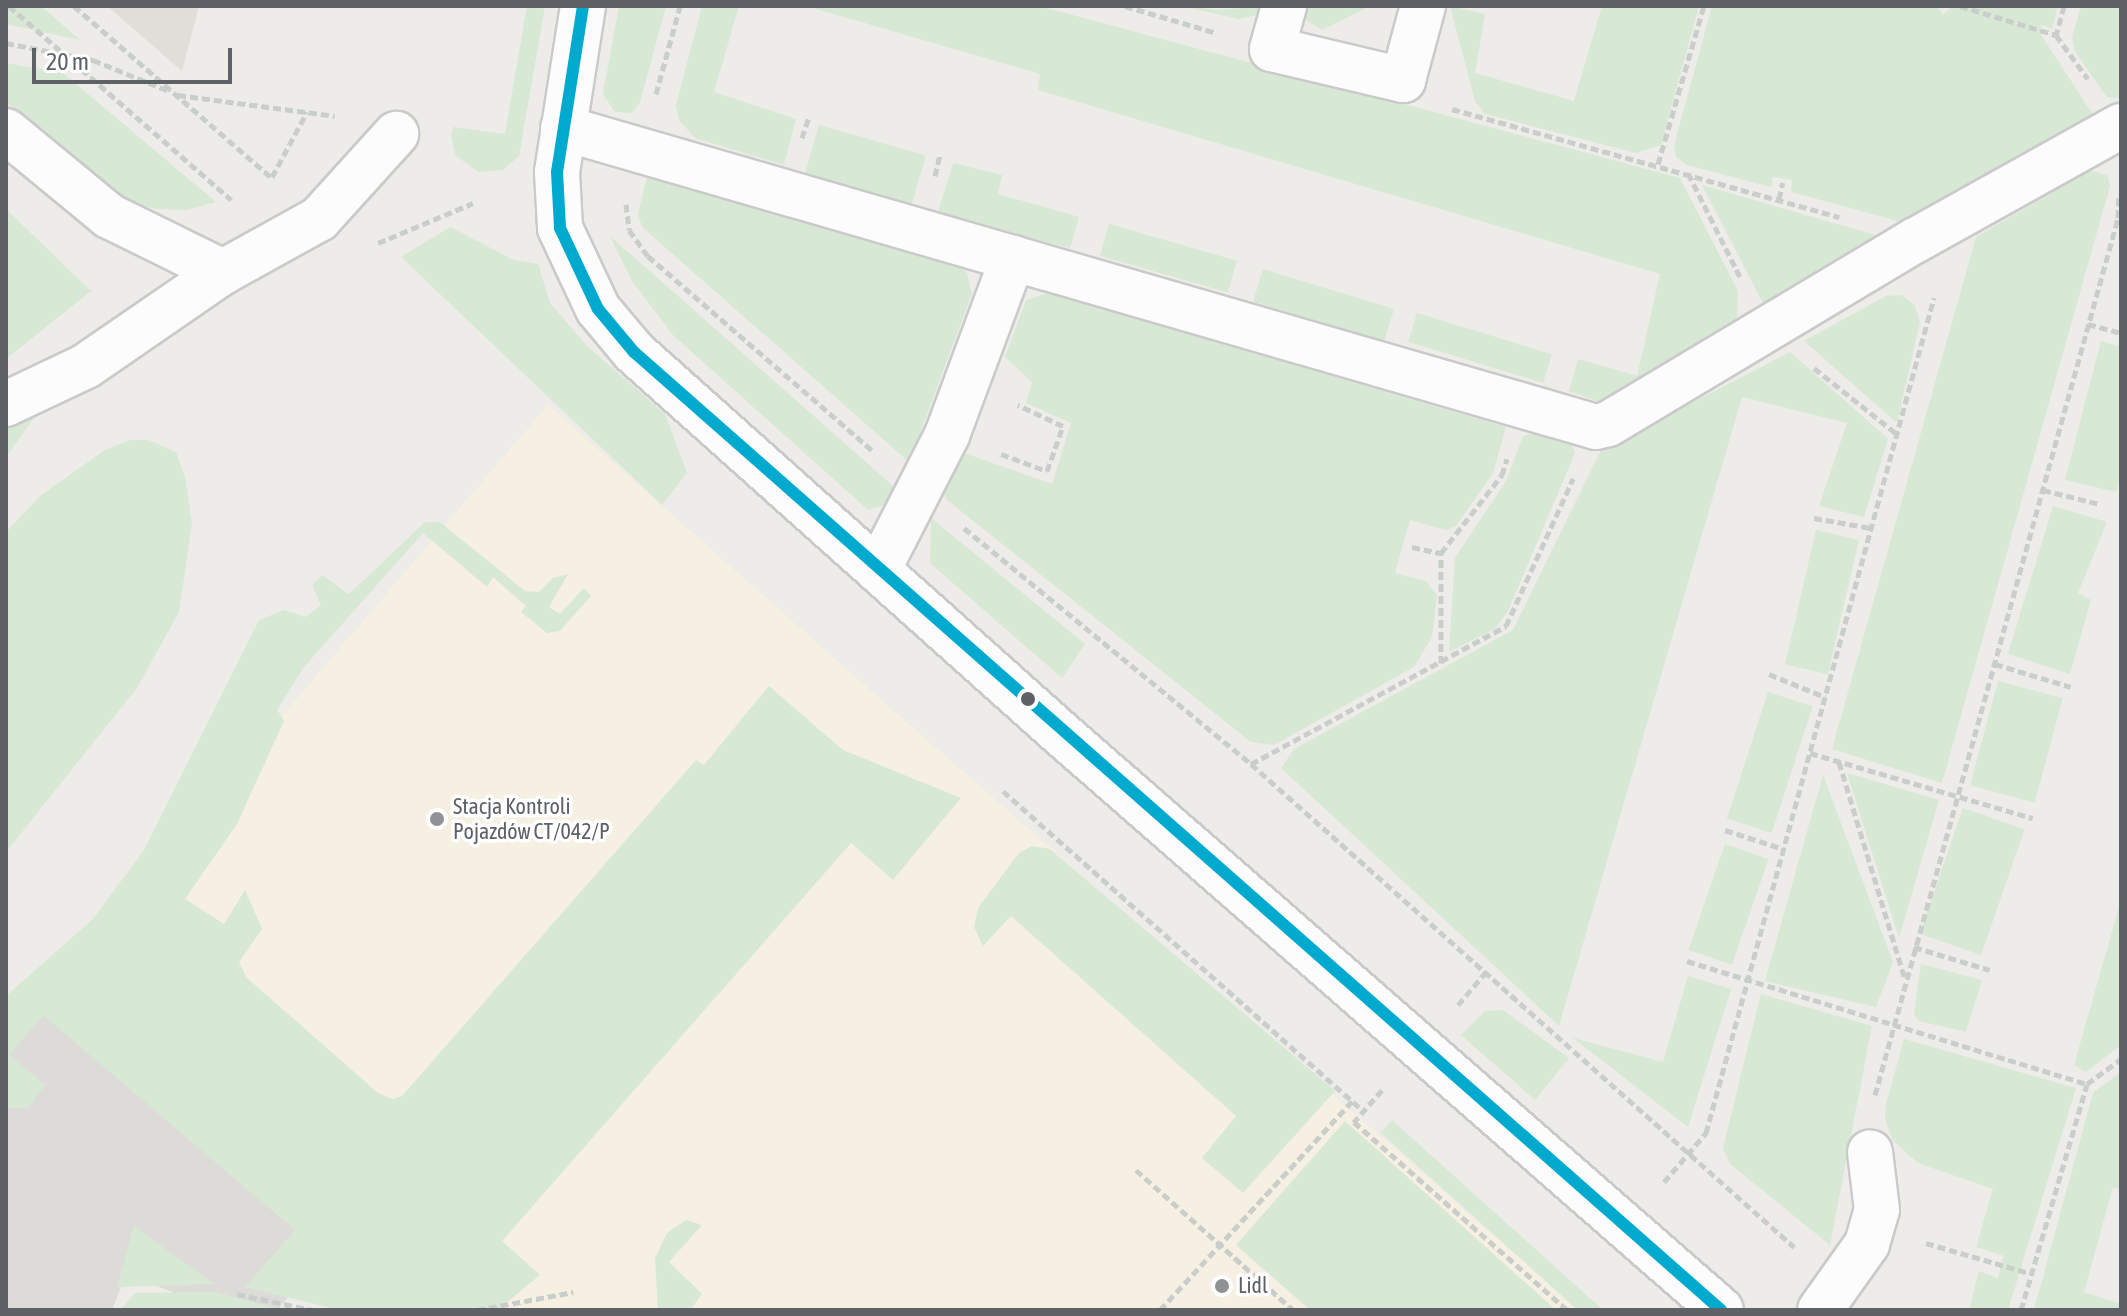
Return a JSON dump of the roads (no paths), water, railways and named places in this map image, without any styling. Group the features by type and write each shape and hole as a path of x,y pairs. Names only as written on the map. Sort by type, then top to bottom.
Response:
{"street":[{"path":"583,6 557,172 560,228 598,309 634,352 1721,1310"},
{"path":"1284,6 1272,49 1403,80 1423,6"},
{"path":"563,128 641,148 1596,427 1608,424 1916,240 2121,126"},
{"path":"6,131 109,216 223,272"},
{"path":"6,404 86,366 223,272 319,219 396,134"},
{"path":"878,570 947,435 969,384 1013,258"},
{"path":"1830,1298 1857,1263 1872,1227 1877,1197 1870,1152"}],"place":[{"name":"Stacja Kontroli Pojazdów CT/042/P","path":"437,819"},
{"name":"Lidl","path":"1222,1286"}]}
